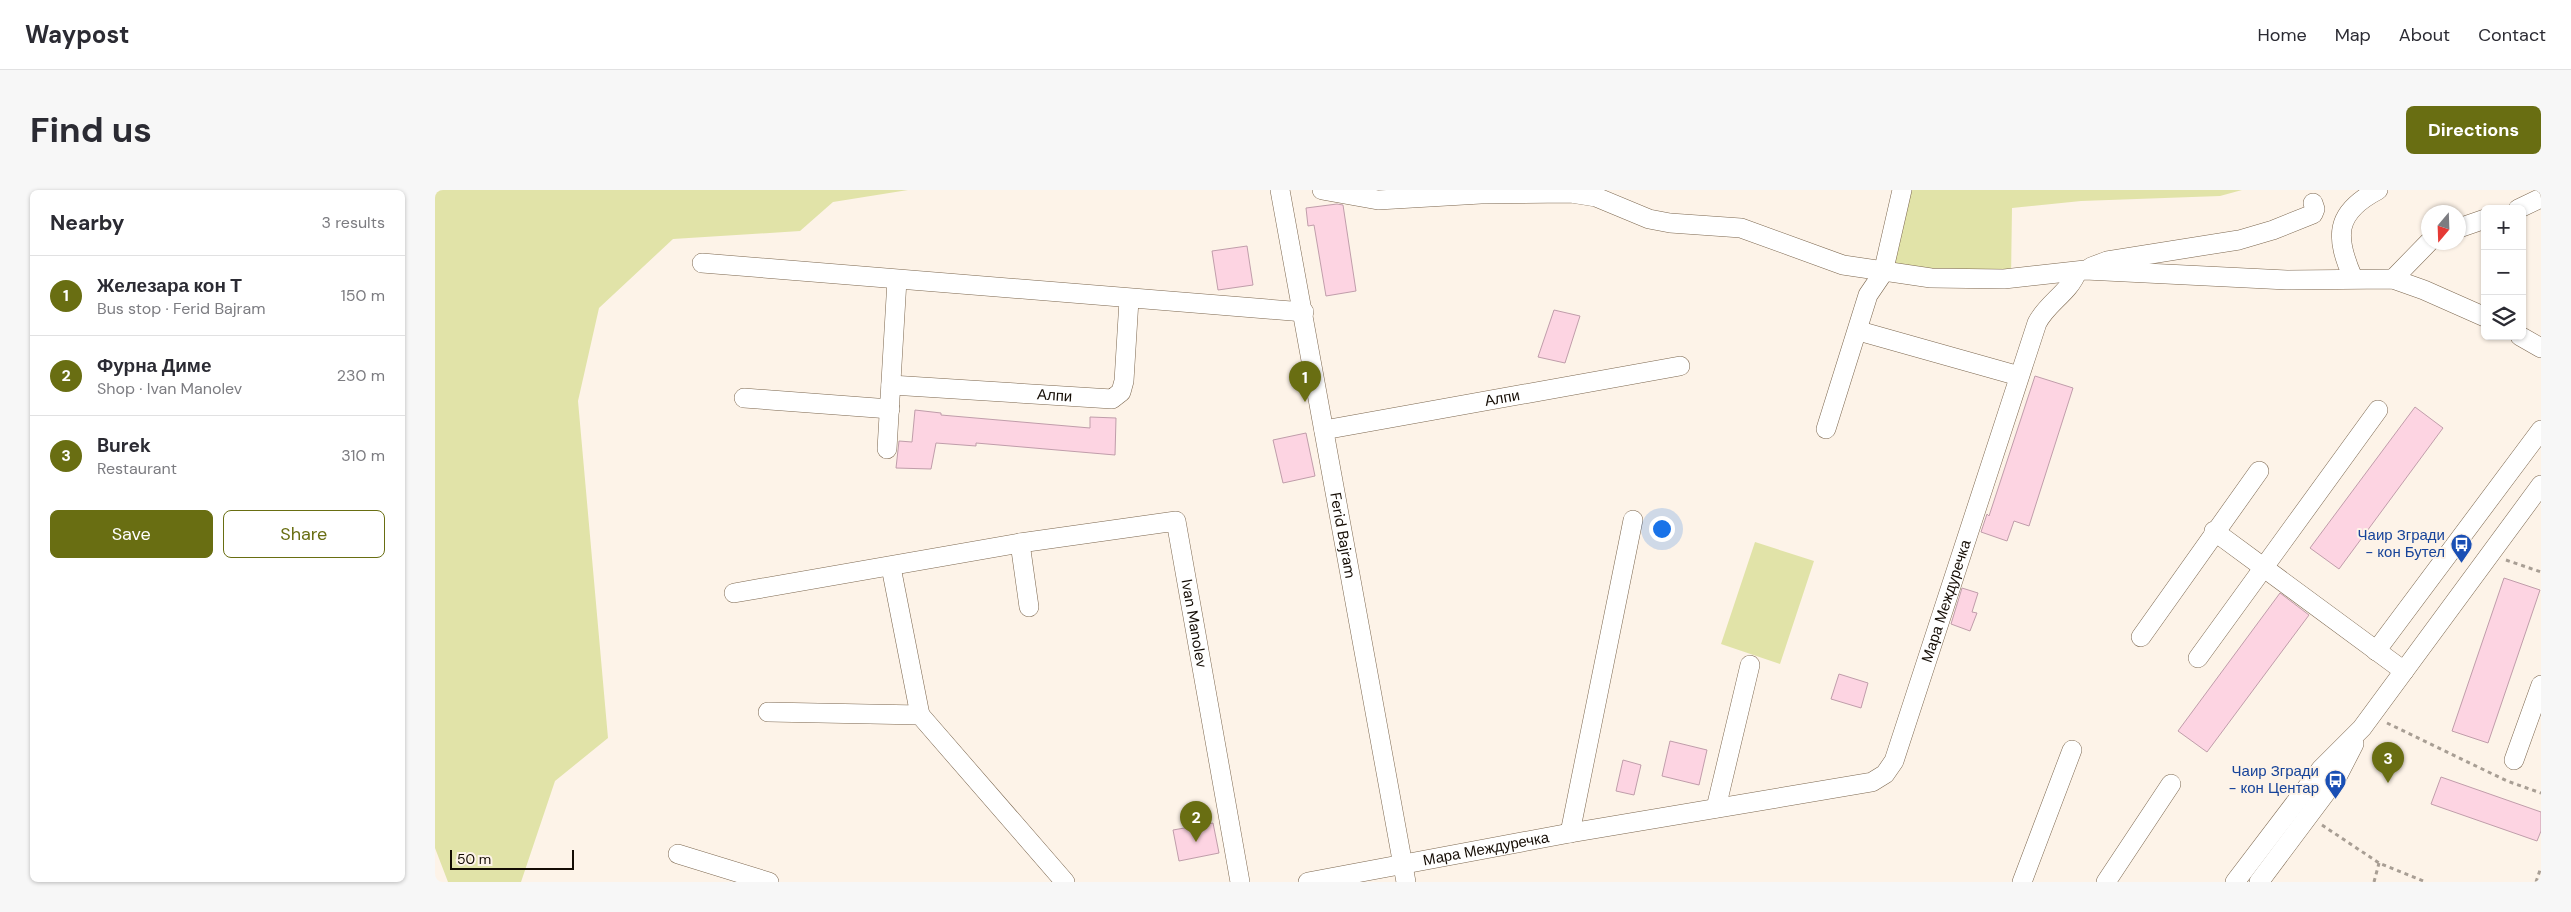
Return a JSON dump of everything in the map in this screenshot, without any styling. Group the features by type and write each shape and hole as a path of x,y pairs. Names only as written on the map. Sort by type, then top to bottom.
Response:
{"street":[{"name":"Ferid Bajram","path":"1280,190 1304,312 1404,874"},
{"path":"1322,190 1378,200 1481,194 1571,193 1595,197 1649,219 1670,223 1741,228 1843,266 1883,273 1931,278 2004,279 2081,271 2287,280 2393,279 2424,290 2481,315"},
{"path":"1826,428 1859,331 1868,296 1883,273 1902,190"},
{"path":"2353,278 2341,246 2341,226 2357,202 2378,190"},
{"path":"2526,205 2541,198"},
{"path":"2081,271 2107,261 2217,244 2273,230 2313,214 2315,209 2313,203"},
{"path":"2466,226 2481,220"},
{"path":"2393,279 2421,250"},
{"path":"702,263 1129,300 1304,312"},
{"name":"Мара Междуречка","path":"1404,874 1570,833 1872,782 1885,774 1890,768 2041,314 2068,288 2081,271"},
{"path":"887,449 897,280"},
{"name":"Алпи","path":"891,385 1103,400 1115,398 1121,392 1124,381 1129,300"},
{"path":"1859,331 2019,376"},
{"path":"2526,339 2541,348"},
{"name":"Алпи","path":"1324,430 1680,366"},
{"path":"744,398 890,409"},
{"path":"2198,658 2262,567 2378,410"},
{"path":"2376,651 2541,430"},
{"path":"2141,637 2214,532 2259,472"},
{"path":"2235,882 2321,769 2367,721 2541,485"},
{"name":"Мара Междуречка","path":"1570,833 1633,520"},
{"name":"Ivan Manolev","path":"734,593 1020,543 1176,521 1240,882"},
{"path":"2214,532 2404,671"},
{"path":"1020,543 1029,607"},
{"path":"891,567 920,716 1065,882"},
{"path":"1716,808 1750,665"},
{"path":"2514,760 2541,685"},
{"path":"768,712 920,716"},
{"path":"2259,882 2336,779 2367,721"},
{"path":"2022,882 2072,750"},
{"path":"2106,882 2171,784"},
{"path":"678,854 769,882"},
{"path":"1308,882 1404,874"}],"path":[{"path":"2491,554 2541,572"},
{"path":"2367,721 2507,781 2541,793"},
{"path":"2309,816 2379,863 2426,882"},
{"path":"2374,882 2379,863"},
{"path":"2536,882 2541,867"}],"green space":[{"path":"435,190 908,190 833,202 800,231 673,239 599,308 578,401 608,738 555,781 521,882 448,882 435,848"},
{"path":"1902,190 2242,190 2220,196 2081,201 2012,208 2011,279 1883,273"},
{"path":"1755,542 1814,561 1780,664 1721,644"}],"building":[{"path":"1343,205 1356,291 1326,296 1314,225 1308,226 1306,208"},
{"path":"1247,246 1253,285 1218,290 1212,251"},
{"path":"1554,310 1580,316 1565,363 1538,357"},
{"path":"2035,376 2073,388 2029,526 2014,521 2007,541 1981,532 1987,514 1989,516"},
{"path":"2415,407 2443,428 2339,569 2310,548"},
{"path":"915,410 941,413 941,415 1090,428 1090,417 1116,418 1115,455 976,443 976,446 936,443 931,469 896,468 899,441 912,442"},
{"path":"1306,433 1315,476 1283,483 1273,440"},
{"path":"2504,578 2540,590 2488,743 2452,731"},
{"path":"1962,588 1978,593 1972,612 1977,613 1970,631 1951,624"},
{"path":"2280,593 2309,615 2207,752 2178,731"},
{"path":"1839,674 1868,683 1861,708 1831,699"},
{"path":"1670,741 1707,750 1699,785 1662,776"},
{"path":"1623,760 1641,765 1634,795 1616,791"},
{"path":"2441,777 2541,812 2541,831 2537,841 2431,804"},
{"path":"1213,823 1219,853 1179,861 1173,830"}],"place":[{"name":"Железара кон Т","path":"1305,402"},
{"name":"Чаир Згради - кон Бутел","path":"2461,563"},
{"name":"Burek","path":"2388,783"},
{"name":"Чаир Згради - кон Центар","path":"2335,799"},
{"name":"Фурна Диме","path":"1196,842"}]}
